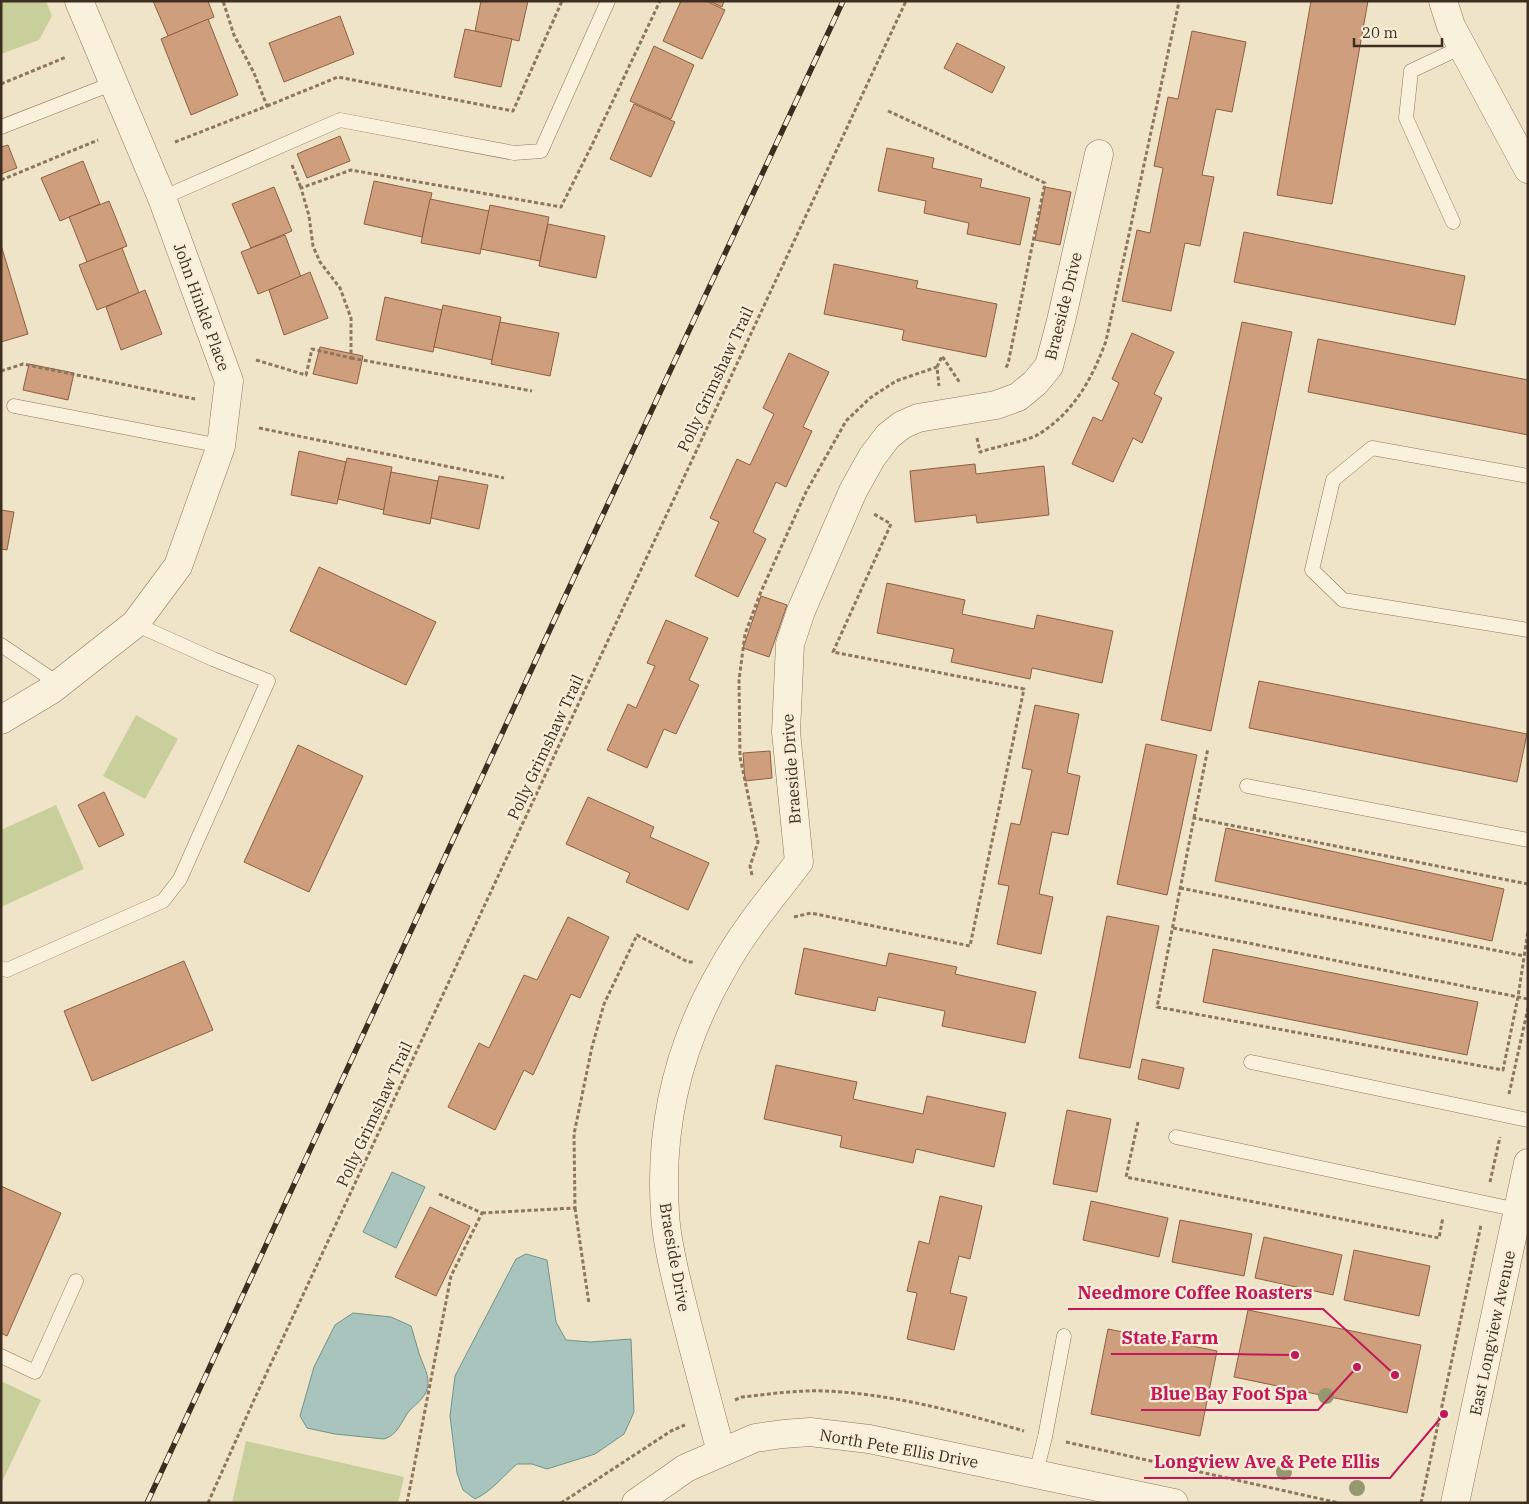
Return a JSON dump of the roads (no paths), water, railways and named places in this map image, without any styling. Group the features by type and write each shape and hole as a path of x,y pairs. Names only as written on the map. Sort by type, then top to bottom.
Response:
{"street":[{"name":"John Hinkle Place","path":"1,720 59,684 136,624 178,566 221,446 229,381 162,198 79,1"},
{"path":"1443,1 1451,26 1528,170"},
{"name":"Braeside Drive","path":"721,1452 676,1277 665,1215 663,1164 671,1104 681,1061 698,1015 722,969 747,929 799,862 786,732 790,644 801,611 853,492 872,457 888,436 902,424 918,418 996,405 1018,397 1035,384 1049,366 1099,154"},
{"name":"East Longview Avenue","path":"1455,1503 1527,1173"},
{"name":"North Pete Ellis Drive","path":"636,1503 686,1468 755,1438 810,1432 869,1439 1174,1503"}],"lane":[{"path":"162,198 340,120 514,153 541,151 608,1"},
{"path":"1454,222 1406,118 1411,72 1462,47"},
{"path":"1,127 114,83"},
{"path":"14,406 221,446"},
{"path":"1528,476 1372,448 1333,480 1312,570 1343,600 1528,630"},
{"path":"1,968 7,970 163,901 180,879 268,681 212,659 136,624"},
{"path":"1,645 59,684"},
{"path":"1247,786 1528,840"},
{"path":"1251,1062 1528,1120"},
{"path":"1176,1137 1518,1210"},
{"path":"1,1356 34,1372 76,1281"},
{"path":"1036,1473 1045,1437 1064,1336"}],"water":[{"path":"392,1172 425,1187 396,1248 363,1232"},
{"path":"526,1254 547,1260 556,1322 566,1340 590,1342 631,1339 634,1412 624,1434 595,1454 547,1469 532,1464 517,1464 492,1488 475,1499 463,1490 457,1473 450,1416 455,1376 516,1259"},
{"path":"353,1313 391,1317 411,1326 428,1378 427,1389 420,1401 409,1411 396,1431 384,1439 335,1434 307,1428 300,1416 314,1367 335,1325"}],"railway":[{"path":"147,1503 600,521 843,1"}],"place":[{"name":"State Farm","path":"1295,1355"},
{"name":"Blue Bay Foot Spa","path":"1357,1367"},
{"name":"Needmore Coffee Roasters","path":"1395,1375"},
{"name":"Longview Ave & Pete Ellis","path":"1444,1414"}]}
